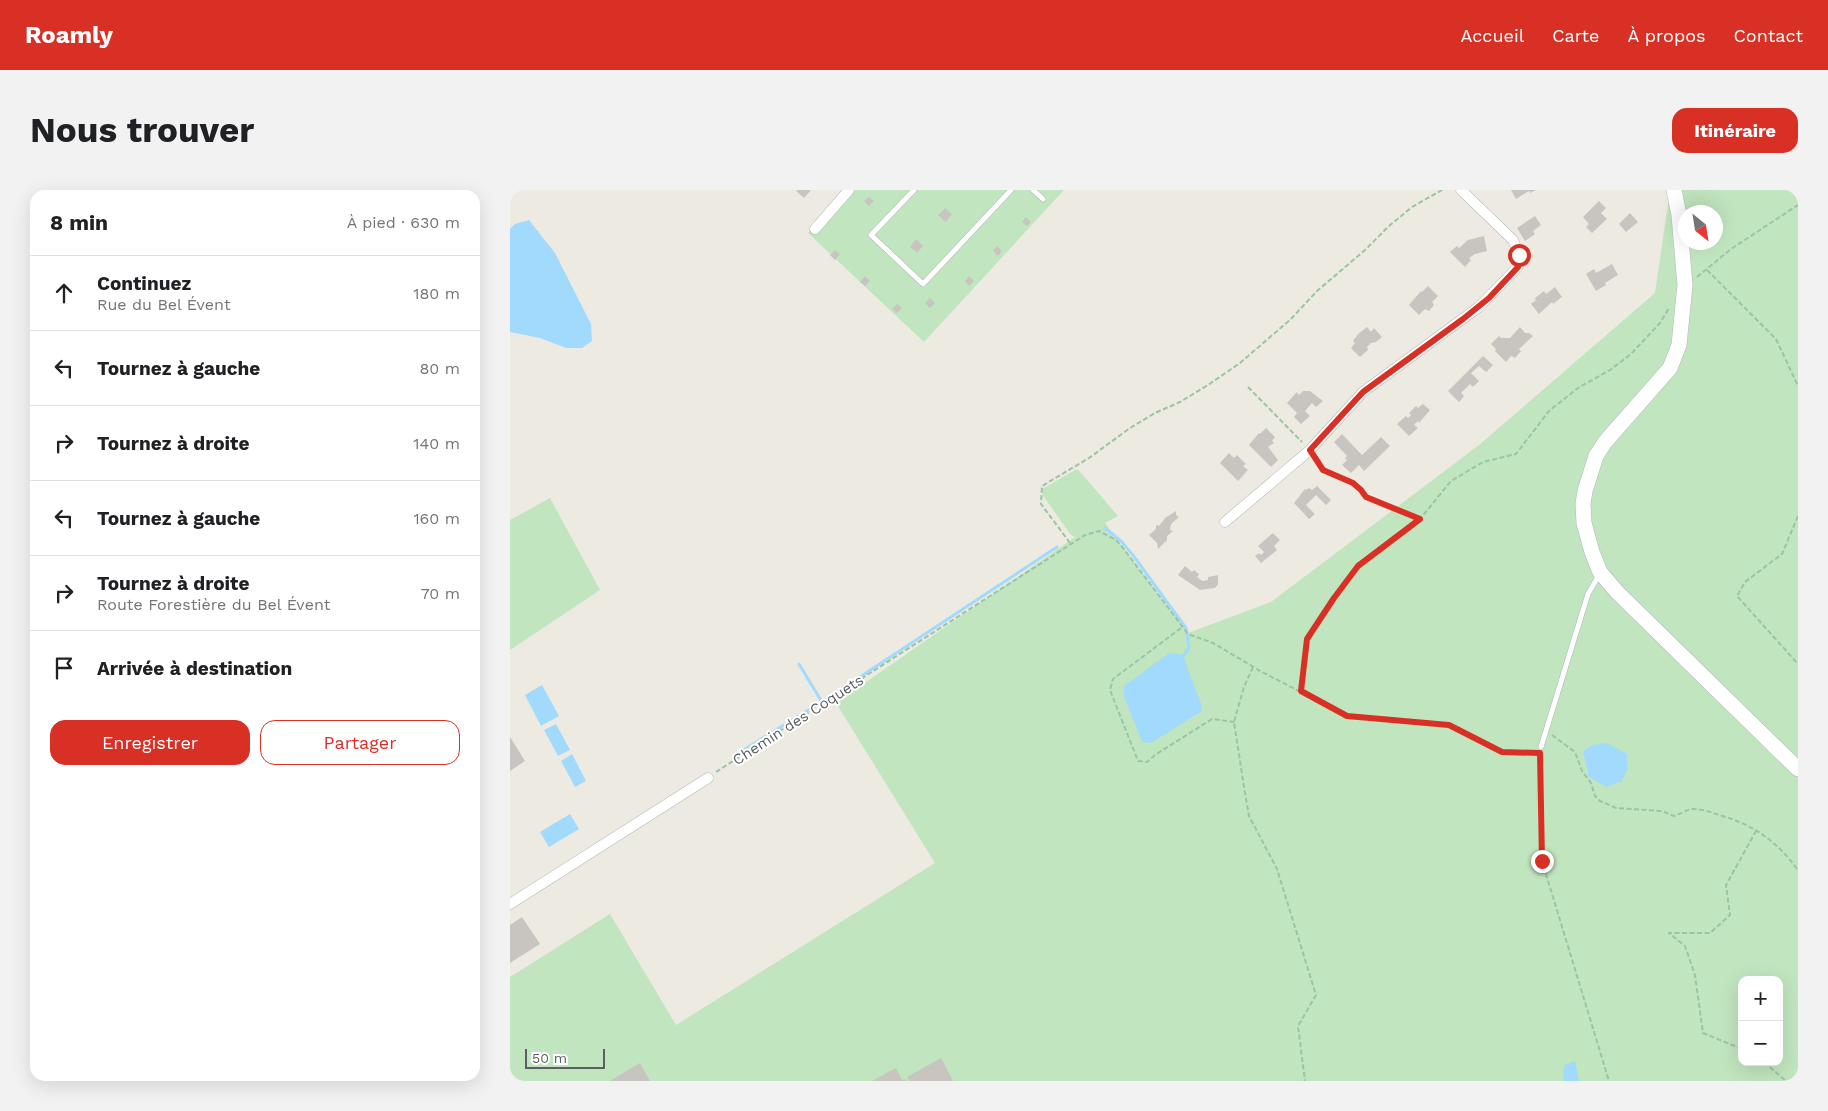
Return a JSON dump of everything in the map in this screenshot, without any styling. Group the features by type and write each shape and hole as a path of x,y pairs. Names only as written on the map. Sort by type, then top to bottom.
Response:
{"main road":[{"path":"1674,190 1679,215 1685,285 1679,346 1670,368 1605,442 1596,456 1585,491 1583,504 1584,523 1600,572 1617,592 1798,769"}],"street":[{"path":"815,229 849,190"},
{"path":"1225,522 1310,450 1363,392 1479,307 1518,267 1519,255 1513,240 1462,190"},
{"path":"510,904 708,778"}],"lane":[{"path":"914,190 871,235 923,284 1011,190"},
{"path":"1033,190 1043,199"},
{"path":"1540,750 1588,594 1600,572"}],"path":[{"path":"1071,544 1041,504 1042,486 1089,458 1130,428 1208,385 1240,362 1291,319 1317,291 1365,250 1389,226 1412,207 1442,190"},
{"path":"1685,285 1707,270 1731,249 1798,205"},
{"path":"1707,270 1776,339 1796,378 1798,386"},
{"path":"1301,691 1307,639 1358,566 1420,519 1451,481 1484,462 1516,454 1549,411 1578,388 1610,370 1631,354 1660,323 1671,305"},
{"path":"1248,386 1310,450 1323,470 1353,483 1366,497 1420,519"},
{"path":"1798,516 1782,554 1745,582 1737,596 1798,664"},
{"name":"Chemin des Coquets","path":"708,778 1085,535 1099,531 1120,544 1181,628"},
{"path":"1234,722 1212,718 1147,762 1138,760 1110,690 1113,679 1181,628 1188,634 1213,643 1253,667 1347,716 1449,725 1502,752 1540,750 1542,861 1609,1081"},
{"path":"1253,667 1244,687 1234,722 1249,816 1278,869 1316,994 1298,1026 1305,1081"},
{"path":"1545,732 1560,740 1575,752 1582,771 1591,783 1595,796 1606,805 1616,808 1662,810 1674,816 1690,809 1708,812 1747,824 1782,850 1798,870"},
{"path":"1738,1047 1703,1033 1695,975 1685,946 1669,933 1710,933 1730,915 1726,885 1757,830"},
{"path":"1769,1066 1786,1081"}],"green space":[{"path":"848,190 1064,190 924,342 808,233"},
{"path":"1670,190 1798,190 1798,1081 510,1081 510,977 610,914 676,1025 935,863 836,703 1075,537 1070,534 1042,494 1042,489 1077,469 1118,516 1105,523 1188,633 1271,602 1479,445 1655,293"},
{"path":"550,498 600,590 510,650 510,520"}],"water":[{"path":"529,220 555,253 591,324 592,341 582,348 566,348 540,338 510,332 510,229 515,224"},
{"path":"1177,653 1183,656 1202,706 1202,711 1151,743 1142,742 1124,697 1124,686 1168,654"},
{"path":"542,685 559,716 541,726 525,695"},
{"path":"556,724 570,750 558,756 544,730"},
{"path":"1607,743 1627,754 1628,768 1622,781 1607,787 1589,777 1583,751 1592,745"},
{"path":"572,754 586,781 575,787 561,761"},
{"path":"570,814 579,829 549,847 540,832"},
{"path":"1575,1061 1579,1081 1564,1081 1563,1072 1565,1065"}],"building":[{"path":"811,190 804,198 796,191"},
{"path":"1511,190 1536,190 1530,193 1529,191 1516,199"},
{"path":"869,197 874,201 869,206 864,201"},
{"path":"1599,201 1606,208 1601,213 1607,219 1592,233 1586,227 1589,224 1583,217"},
{"path":"945,208 952,214 946,222 938,215"},
{"path":"1630,213 1638,222 1626,232 1619,224"},
{"path":"1535,216 1541,225 1533,231 1535,234 1525,241 1517,228"},
{"path":"1026,217 1031,222 1027,226 1022,222"},
{"path":"1484,236 1487,251 1475,254 1469,258 1471,260 1465,267 1450,252 1457,246 1459,248 1468,240"},
{"path":"916,239 923,246 917,253 910,247"},
{"path":"997,246 1002,251 998,256 993,251"},
{"path":"835,250 840,254 835,260 830,255"},
{"path":"1612,264 1618,275 1596,291 1586,274 1594,269 1596,273"},
{"path":"865,276 870,281 865,286 860,282"},
{"path":"969,276 974,281 969,286 965,281"},
{"path":"1428,286 1438,296 1432,302 1434,305 1429,311 1425,309 1419,315 1409,305"},
{"path":"1555,287 1562,297 1553,304 1552,302 1539,314 1531,304 1544,291 1546,294"},
{"path":"930,298 935,303 930,308 925,303"},
{"path":"897,304 902,308 897,313 892,309"},
{"path":"1367,327 1371,332 1374,328 1382,337 1376,342 1371,343 1367,347 1368,350 1360,357 1351,348 1358,334"},
{"path":"1520,327 1525,333 1533,336 1519,349 1521,351 1515,358 1511,356 1506,362 1491,344 1499,336 1501,338 1510,338"},
{"path":"1483,356 1493,365 1486,372 1479,366 1471,373 1479,381 1473,387 1470,384 1461,393 1464,396 1459,402 1448,391"},
{"path":"1303,391 1310,391 1323,401 1316,407 1312,403 1305,411 1310,416 1301,424 1294,417 1297,413 1287,403 1297,392 1299,395"},
{"path":"1423,404 1430,410 1419,423 1418,421 1414,425 1418,428 1409,436 1397,424 1406,416 1408,418 1411,415 1409,413 1416,406 1418,408"},
{"path":"1266,428 1275,437 1272,441 1274,443 1268,447 1278,460 1271,467 1249,445"},
{"path":"1342,434 1362,455 1381,437 1390,446 1364,471 1359,465 1351,473 1342,465 1347,460 1345,458 1347,456 1334,442"},
{"path":"1229,453 1234,458 1237,455 1246,464 1243,466 1248,470 1238,481 1220,463"},
{"path":"1317,486 1331,500 1326,505 1316,495 1306,505 1315,514 1309,519 1294,503 1305,489 1309,488 1312,490"},
{"path":"1176,511 1176,515 1179,517 1171,524 1170,530 1173,531 1158,549 1157,543 1149,535 1156,529 1156,525 1159,526 1165,518"},
{"path":"1273,533 1280,540 1274,546 1277,550 1261,563 1255,556 1259,553 1261,555 1264,552 1258,546"},
{"path":"1185,566 1192,572 1194,570 1199,574 1197,577 1202,581 1208,580 1208,577 1218,575 1218,584 1215,588 1200,590 1178,575"},
{"path":"510,737 525,761 510,771"},
{"path":"522,917 540,944 510,963 510,925"},
{"path":"941,1058 953,1081 909,1081 907,1077"},
{"path":"640,1063 650,1081 610,1081 631,1068"},
{"path":"896,1068 902,1080 905,1079 906,1081 872,1081"}],"waterway":[{"path":"1105,528 1121,541 1132,554 1186,628 1189,648 1183,656"},
{"path":"740,752 822,702 1057,547"},
{"path":"799,664 822,702"}],"route":[{"path":"1519,255 1518,267 1489,298 1363,392 1310,450 1323,470 1353,483 1366,497 1420,519 1358,566 1334,598 1307,639 1302,669 1301,691 1347,716 1449,725 1502,752 1540,753 1542,861"}]}
